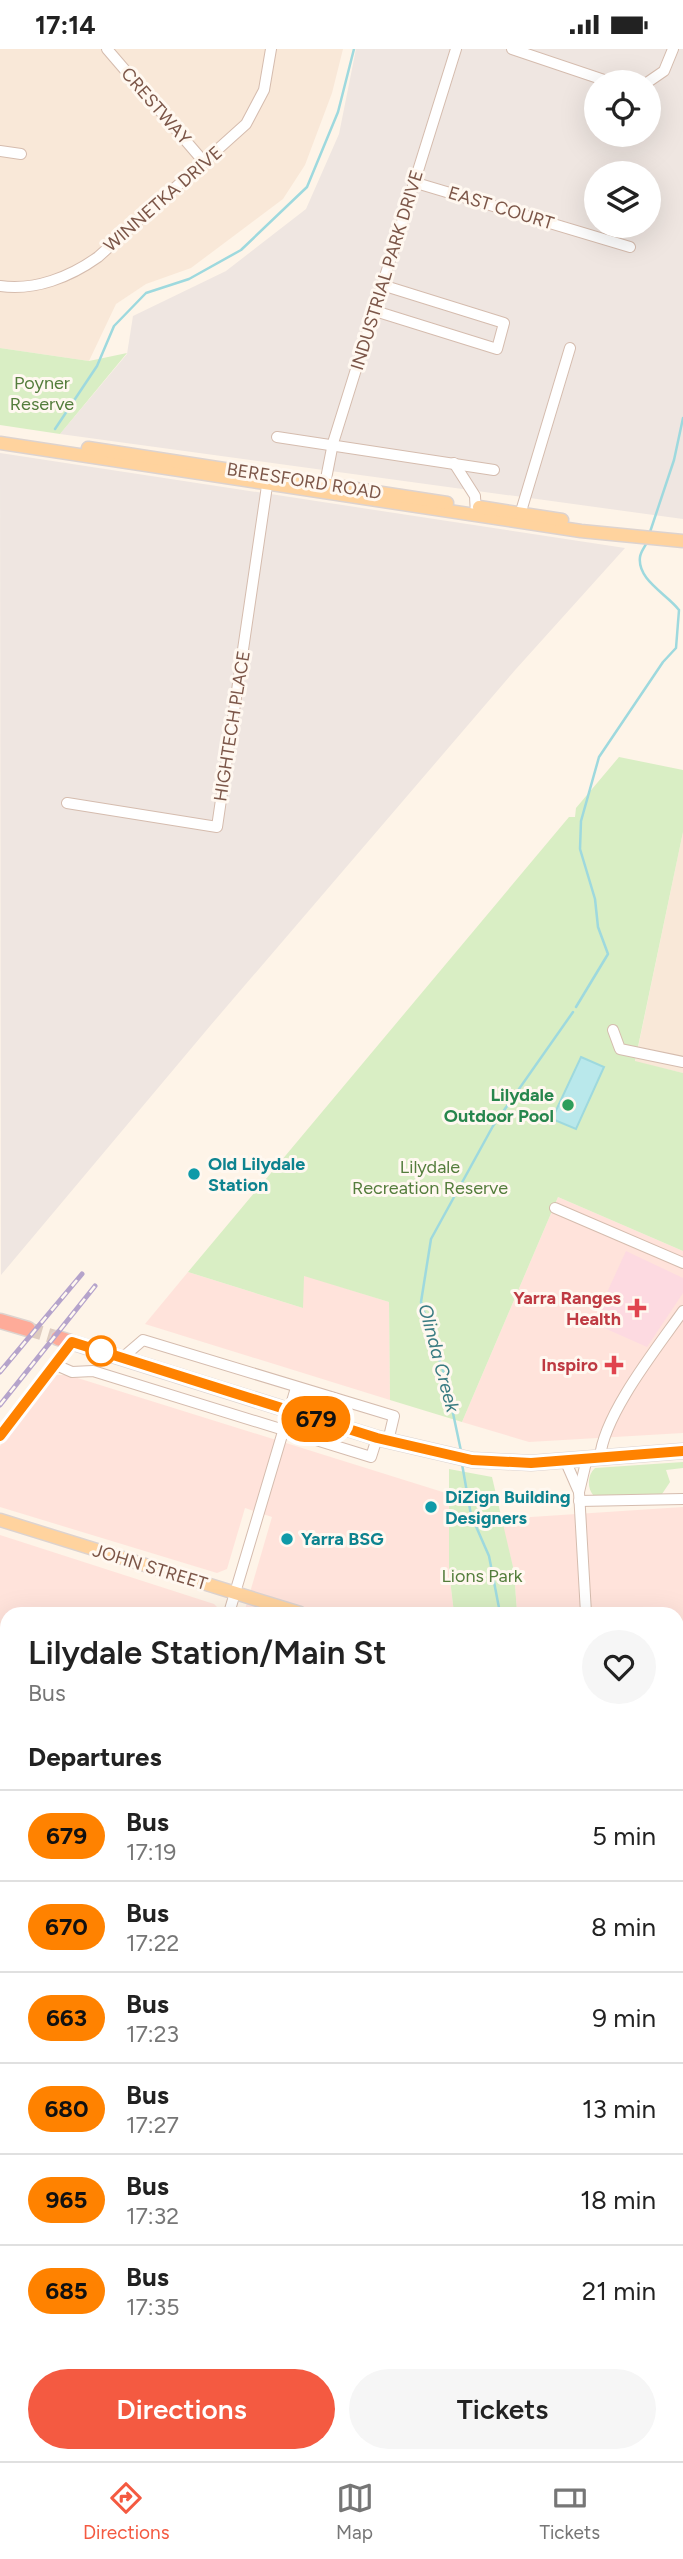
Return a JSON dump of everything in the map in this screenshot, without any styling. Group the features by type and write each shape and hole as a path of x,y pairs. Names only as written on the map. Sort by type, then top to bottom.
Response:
{"highway":[{"path":"3,1326 28,1329"},
{"path":"65,1340 378,1438 472,1460 501,1463 683,1451"}],"main road":[{"name":"BERESFORD ROAD","path":"0,435 268,480"},
{"name":"BERESFORD ROAD","path":"0,443 476,511 581,531 606,531 683,543"},
{"name":"JOHN STREET","path":"0,1520 280,1607"}],"street":[{"name":"CRESTWAY","path":"107,49 204,162"},
{"name":"WINNETKA DRIVE","path":"0,286 42,284 82,268 237,134 253,113 264,90 271,49"},
{"name":"INDUSTRIAL PARK DRIVE","path":"324,488 332,443 456,49"},
{"path":"512,49 584,73"},
{"path":"661,73 673,49"},
{"path":"0,151 21,154"},
{"name":"EAST COURT","path":"413,182 630,247"},
{"path":"375,310 497,349 504,323 382,285"},
{"path":"519,518 570,348"},
{"path":"277,437 332,443 494,470"},
{"path":"454,463 475,496 476,511"},
{"name":"HIGHTECH PLACE","path":"67,803 217,827 268,480"},
{"path":"613,1030 620,1049 683,1062"},
{"path":"555,1208 683,1263"},
{"path":"579,1497 607,1431 638,1377 683,1311"},
{"path":"0,1436 56,1365 65,1340"},
{"path":"56,1365 72,1372 93,1371 371,1457 378,1438 394,1416 143,1340 122,1358"},
{"path":"230,1607 296,1388"},
{"path":"565,1460 579,1497 586,1607"},
{"path":"579,1497 683,1499"}],"shaded area":[{"path":"0,49 343,49 332,93 305,165 283,199 191,268 146,284 116,304 89,361 0,348"},
{"path":"356,49 683,49 683,519 60,434 127,354 133,316 226,271 306,209 339,134"},
{"path":"0,453 625,548 516,669 1,1275"},
{"path":"683,832 683,1073 635,1062"},
{"path":"558,1197 683,1251 683,1433 529,1442 462,1422"},
{"name":"Yarra Ranges Health","path":"626,1251 683,1278 683,1293 647,1347 593,1323"},
{"path":"188,1272 303,1308 303,1275 389,1302 390,1400 145,1324"},
{"path":"56,1375 68,1375 449,1494 449,1571 453,1607 246,1607 272,1517 245,1508 227,1569 217,1573 0,1507 0,1446"},
{"path":"683,1507 683,1607 517,1607 514,1571 501,1519"},
{"path":"0,1535 217,1607 0,1607"}],"green space":[{"name":"Poyner Reserve","path":"0,348 89,361 127,353 60,434 0,425"},
{"name":"Lilydale Recreation Reserve","path":"619,757 683,770 683,832 635,1061 683,1073 683,1251 558,1197 462,1422 390,1400 389,1302 304,1276 303,1308 188,1272 569,817 575,817 576,808"},
{"path":"683,1462 683,1468 666,1470 670,1482 662,1494 594,1496 590,1490 589,1478 595,1468"},
{"name":"Lions Park","path":"449,1469 492,1477 514,1571 517,1607 453,1607 449,1571"}],"water":[{"path":"581,1057 604,1067 576,1129 552,1119"}],"waterway":[{"path":"55,429 97,366 114,326 146,293 189,279 241,250 307,187 338,112 354,49"},
{"name":"Olinda Creek","path":"650,532 674,460 683,418"},
{"name":"Olinda Creek","path":"576,1007 608,954 598,927 595,899 580,849 581,821 599,757 663,662 676,648 679,610 643,573 640,557 647,542"},
{"name":"Olinda Creek","path":"461,1451 446,1380 421,1302 431,1239 493,1126 573,1012"},
{"name":"Olinda Creek","path":"462,1464 471,1515 489,1556 499,1607"}],"tunnel":[{"path":"28,1329 58,1338"}],"railway":[{"path":"0,1372 82,1274"},
{"path":"0,1405 95,1286"}],"bus line":[{"name":"679","path":"0,1436 72,1342 377,1438 472,1460 531,1463 683,1451"}],"place":[{"name":"Lilydale Outdoor Pool","path":"568,1105"},
{"name":"Old Lilydale Station","path":"194,1174"},
{"name":"Yarra Ranges Health","path":"637,1308"},
{"name":"Inspiro","path":"614,1365"},
{"name":"DiZign Building Designers","path":"431,1507"},
{"name":"Yarra BSG","path":"287,1539"}]}
